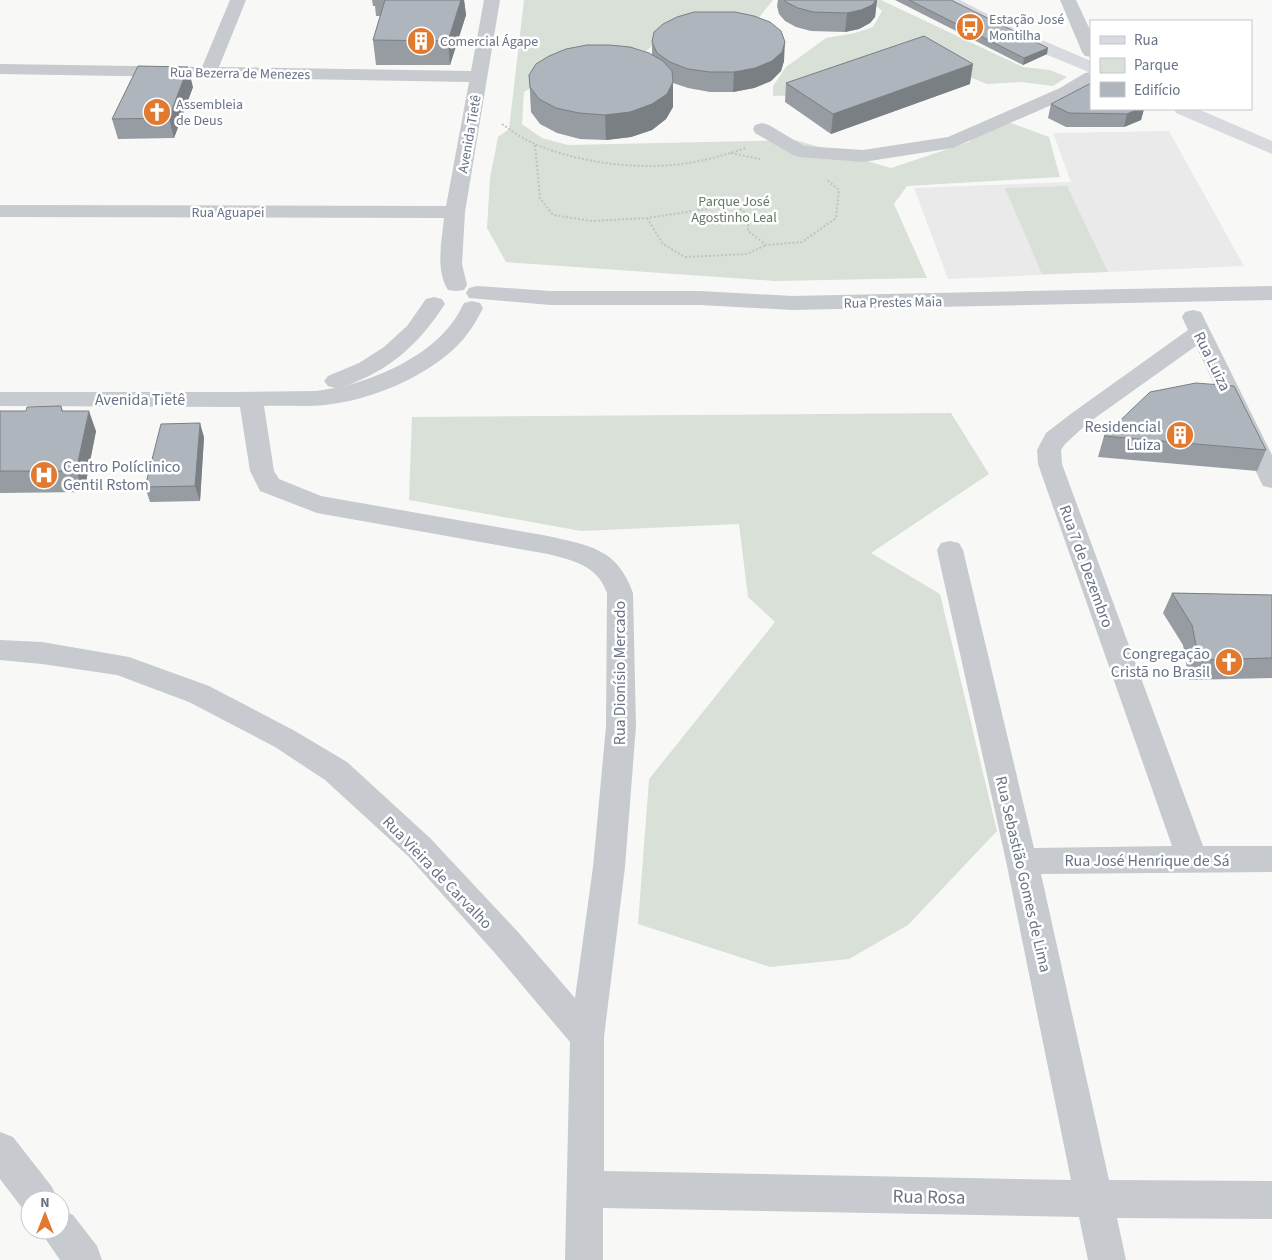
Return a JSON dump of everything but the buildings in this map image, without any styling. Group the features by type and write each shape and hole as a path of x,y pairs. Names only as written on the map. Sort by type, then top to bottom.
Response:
{"main road":[{"path":"947,0 1010,33 1090,68"},
{"path":"1185,110 1272,148"}],"street":[{"path":"208,73 238,0"},
{"name":"Avenida Tietê","path":"0,399 251,400 280,397 340,380 374,364 400,348 412,337 445,287 455,212 492,0"},
{"path":"1068,0 1090,50"},
{"name":"Rua Bezerra de Menezes","path":"0,69 480,77"},
{"path":"769,133 800,151 863,156 953,142 1066,92 1090,78"},
{"name":"Rua Aguapei","path":"0,211 455,212"},
{"path":"445,287 472,288 475,302"},
{"name":"Rua Prestes Maia","path":"445,287 446,311 455,312 475,302 514,296 700,298 792,303 1272,293"},
{"name":"Rua Luiza","path":"1184,294 1199,333 1272,480"},
{"name":"Avenida Tietê","path":"280,397 311,399 329,397 378,383 404,372 446,344 466,322 475,302"},
{"name":"Rua 7 de Dezembro","path":"1193,861 1050,464 1049,450 1055,439 1080,418 1199,333"},
{"name":"Rua Dionísio Mercado","path":"251,400 262,471 269,485 291,496 317,504 548,546 577,553 602,564 613,576 620,594 621,726 609,867 587,1037"},
{"name":"Rua Sebastião Gomes de Lima","path":"950,550 1022,861 1107,1260"},
{"name":"Rua Vieira de Carvalho","path":"0,650 42,653 119,665 190,691 285,739 336,771 419,847 506,942 587,1037"},
{"name":"Rua José Henrique de Sá","path":"1022,861 1272,859"},
{"path":"584,1260 587,1037"},
{"path":"0,1150 31,1190"},
{"name":"Rua Rosa","path":"586,1189 1094,1199 1272,1200"},
{"path":"69,1240 83,1260"}],"path":[{"path":"502,124 535,144 568,154 648,166 678,164 731,153 769,133"},
{"path":"535,144 540,198 553,215 592,221 647,218 733,205 748,214 748,232 766,244"},
{"path":"731,153 764,160"},
{"path":"647,218 664,244 685,257 746,254 766,244 802,242 836,218 839,190 820,175"}],"shaded area":[{"path":"1169,131 1244,266 948,279 914,188 1071,182 1053,133"}],"green space":[{"name":"Parque José Agostinho Leal","path":"524,0 773,0 749,30 661,38 643,54 552,76 524,92 522,124 542,138 568,145 795,140 891,168 969,142 998,118 1049,137 1060,177 907,186 894,204 927,278 775,281 506,262 487,228 490,178 498,137 509,129"},
{"path":"870,0 881,0 1023,67 1050,70 1067,77 1053,86 1021,82 987,84 943,66 798,95 773,96 773,86 786,67 826,38 855,33 873,27 882,11"},
{"path":"1067,186 1108,272 1042,274 1005,188"},
{"path":"951,413 989,474 871,553 940,594 997,831 908,925 849,959 770,967 638,924 649,779 775,622 748,597 739,524 581,531 409,500 412,417"}],"place":[{"name":"Estação José Montilha","path":"970,27"},
{"name":"Comercial Ágape","path":"421,41"},
{"name":"Assembleia de Deus","path":"157,112"},
{"name":"Residencial Luiza","path":"1180,435"},
{"name":"Centro Políclinico Gentil Rstom","path":"44,475"},
{"name":"Congregação Cristã no Brasil","path":"1229,662"}]}
